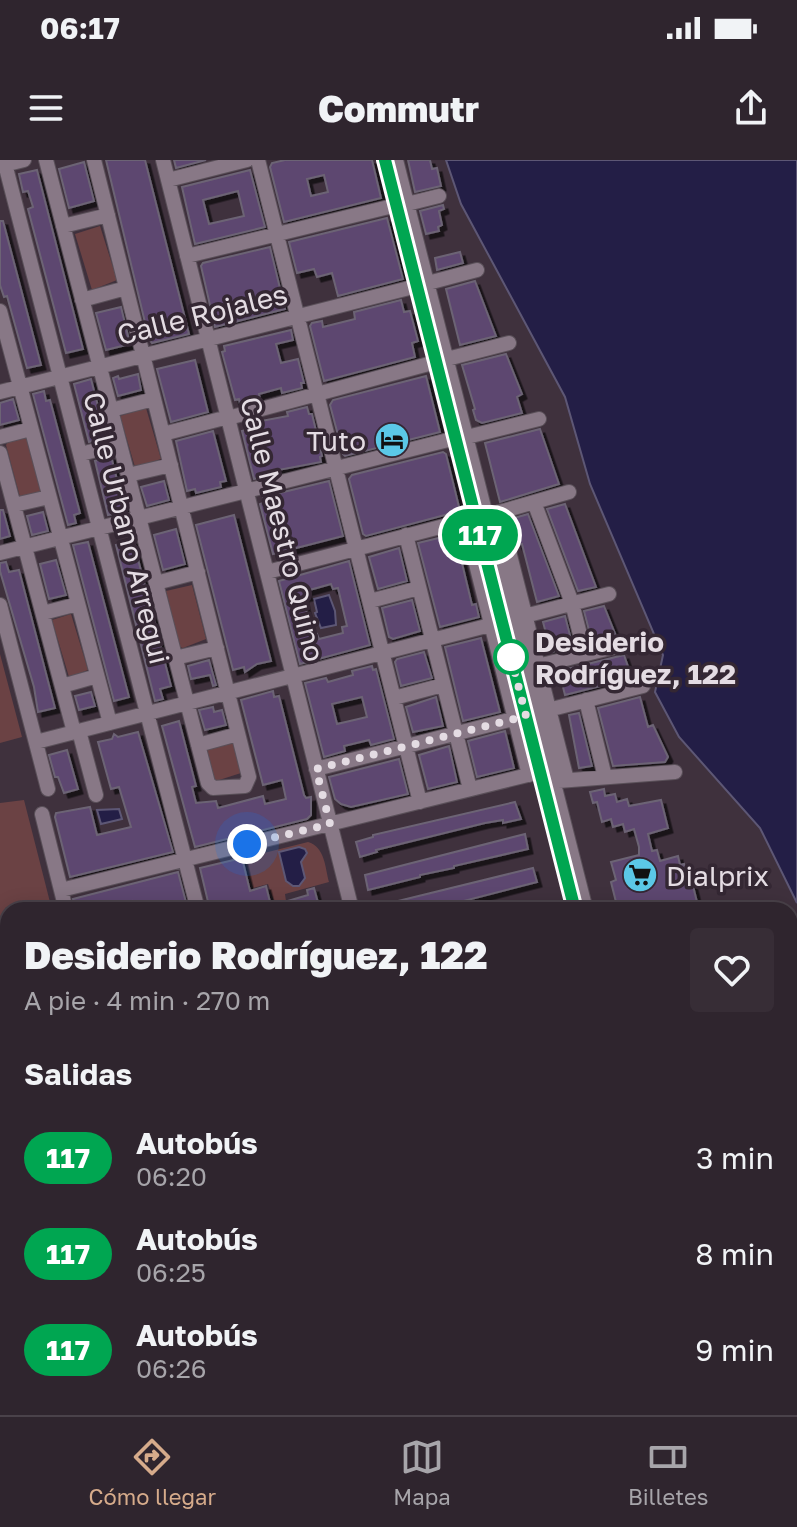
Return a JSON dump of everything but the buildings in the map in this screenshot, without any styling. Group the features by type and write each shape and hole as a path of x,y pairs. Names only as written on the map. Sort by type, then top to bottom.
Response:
{"street":[{"path":"3,164 24,160"},
{"path":"46,160 210,786 242,787 248,784 249,777 94,160"},
{"name":"Calle Maestro Quino","path":"163,160 350,902"},
{"path":"168,180 247,160"},
{"path":"258,160 420,802"},
{"path":"385,160 402,204"},
{"path":"396,160 402,204 532,714 560,781 584,902"},
{"name":"Calle Urbano Arregui","path":"3,164 196,902"},
{"path":"187,256 439,196"},
{"path":"63,226 108,215"},
{"name":"Calle Rojales","path":"0,392 477,270"},
{"path":"82,300 126,288"},
{"path":"1,319 110,723"},
{"path":"163,434 509,343"},
{"path":"111,410 154,399"},
{"path":"0,553 539,419"},
{"path":"0,437 31,429"},
{"path":"81,454 119,444"},
{"path":"0,453 62,686 96,795"},
{"path":"128,475 171,465"},
{"path":"267,572 569,492"},
{"path":"14,505 49,497"},
{"path":"534,502 572,603 585,654"},
{"path":"482,516 508,620 532,668 534,774 573,902"},
{"path":"406,535 470,789"},
{"path":"156,583 198,572"},
{"path":"370,601 419,588"},
{"path":"36,742 609,594"},
{"path":"43,613 78,604"},
{"path":"0,605 48,789"},
{"path":"532,668 627,644"},
{"path":"175,658 217,648"},
{"path":"62,686 97,676"},
{"path":"394,698 443,685"},
{"path":"316,769 643,686"},
{"path":"586,700 605,777"},
{"path":"198,745 238,734"},
{"path":"560,781 675,772"},
{"path":"61,890 534,774"},
{"path":"42,814 64,902"}],"shaded area":[{"path":"446,160 797,160 797,902 760,828 679,737 655,692 663,655 590,484 565,397 461,204"},
{"path":"100,226 117,280 92,290 75,234"},
{"path":"146,408 161,459 135,467 120,416"},
{"path":"27,438 41,491 20,497 6,445"},
{"path":"192,585 206,639 183,648 180,647 166,591"},
{"path":"329,595 336,625 321,628 314,599"},
{"path":"71,614 88,670 69,677 52,620"},
{"path":"0,654 22,737 0,743"},
{"path":"233,742 241,773 213,782 206,749"},
{"path":"24,800 50,902 0,902 0,803"},
{"path":"119,809 122,819 101,824 97,810"},
{"path":"308,842 321,853 329,882 285,894 286,901 274,902 268,884 253,888 244,858"},
{"path":"299,847 307,853 301,862 305,878 299,886 293,886 286,881 279,852"}],"bus line":[{"name":"117","path":"385,160 573,902"}],"place":[{"name":"Tuto","path":"392,440"},
{"name":"Desiderio Rodríguez, 122","path":"511,657"},
{"name":"Dialprix","path":"640,875"}],"route":[{"path":"247,844 330,824 316,769 526,716 511,657"}]}
